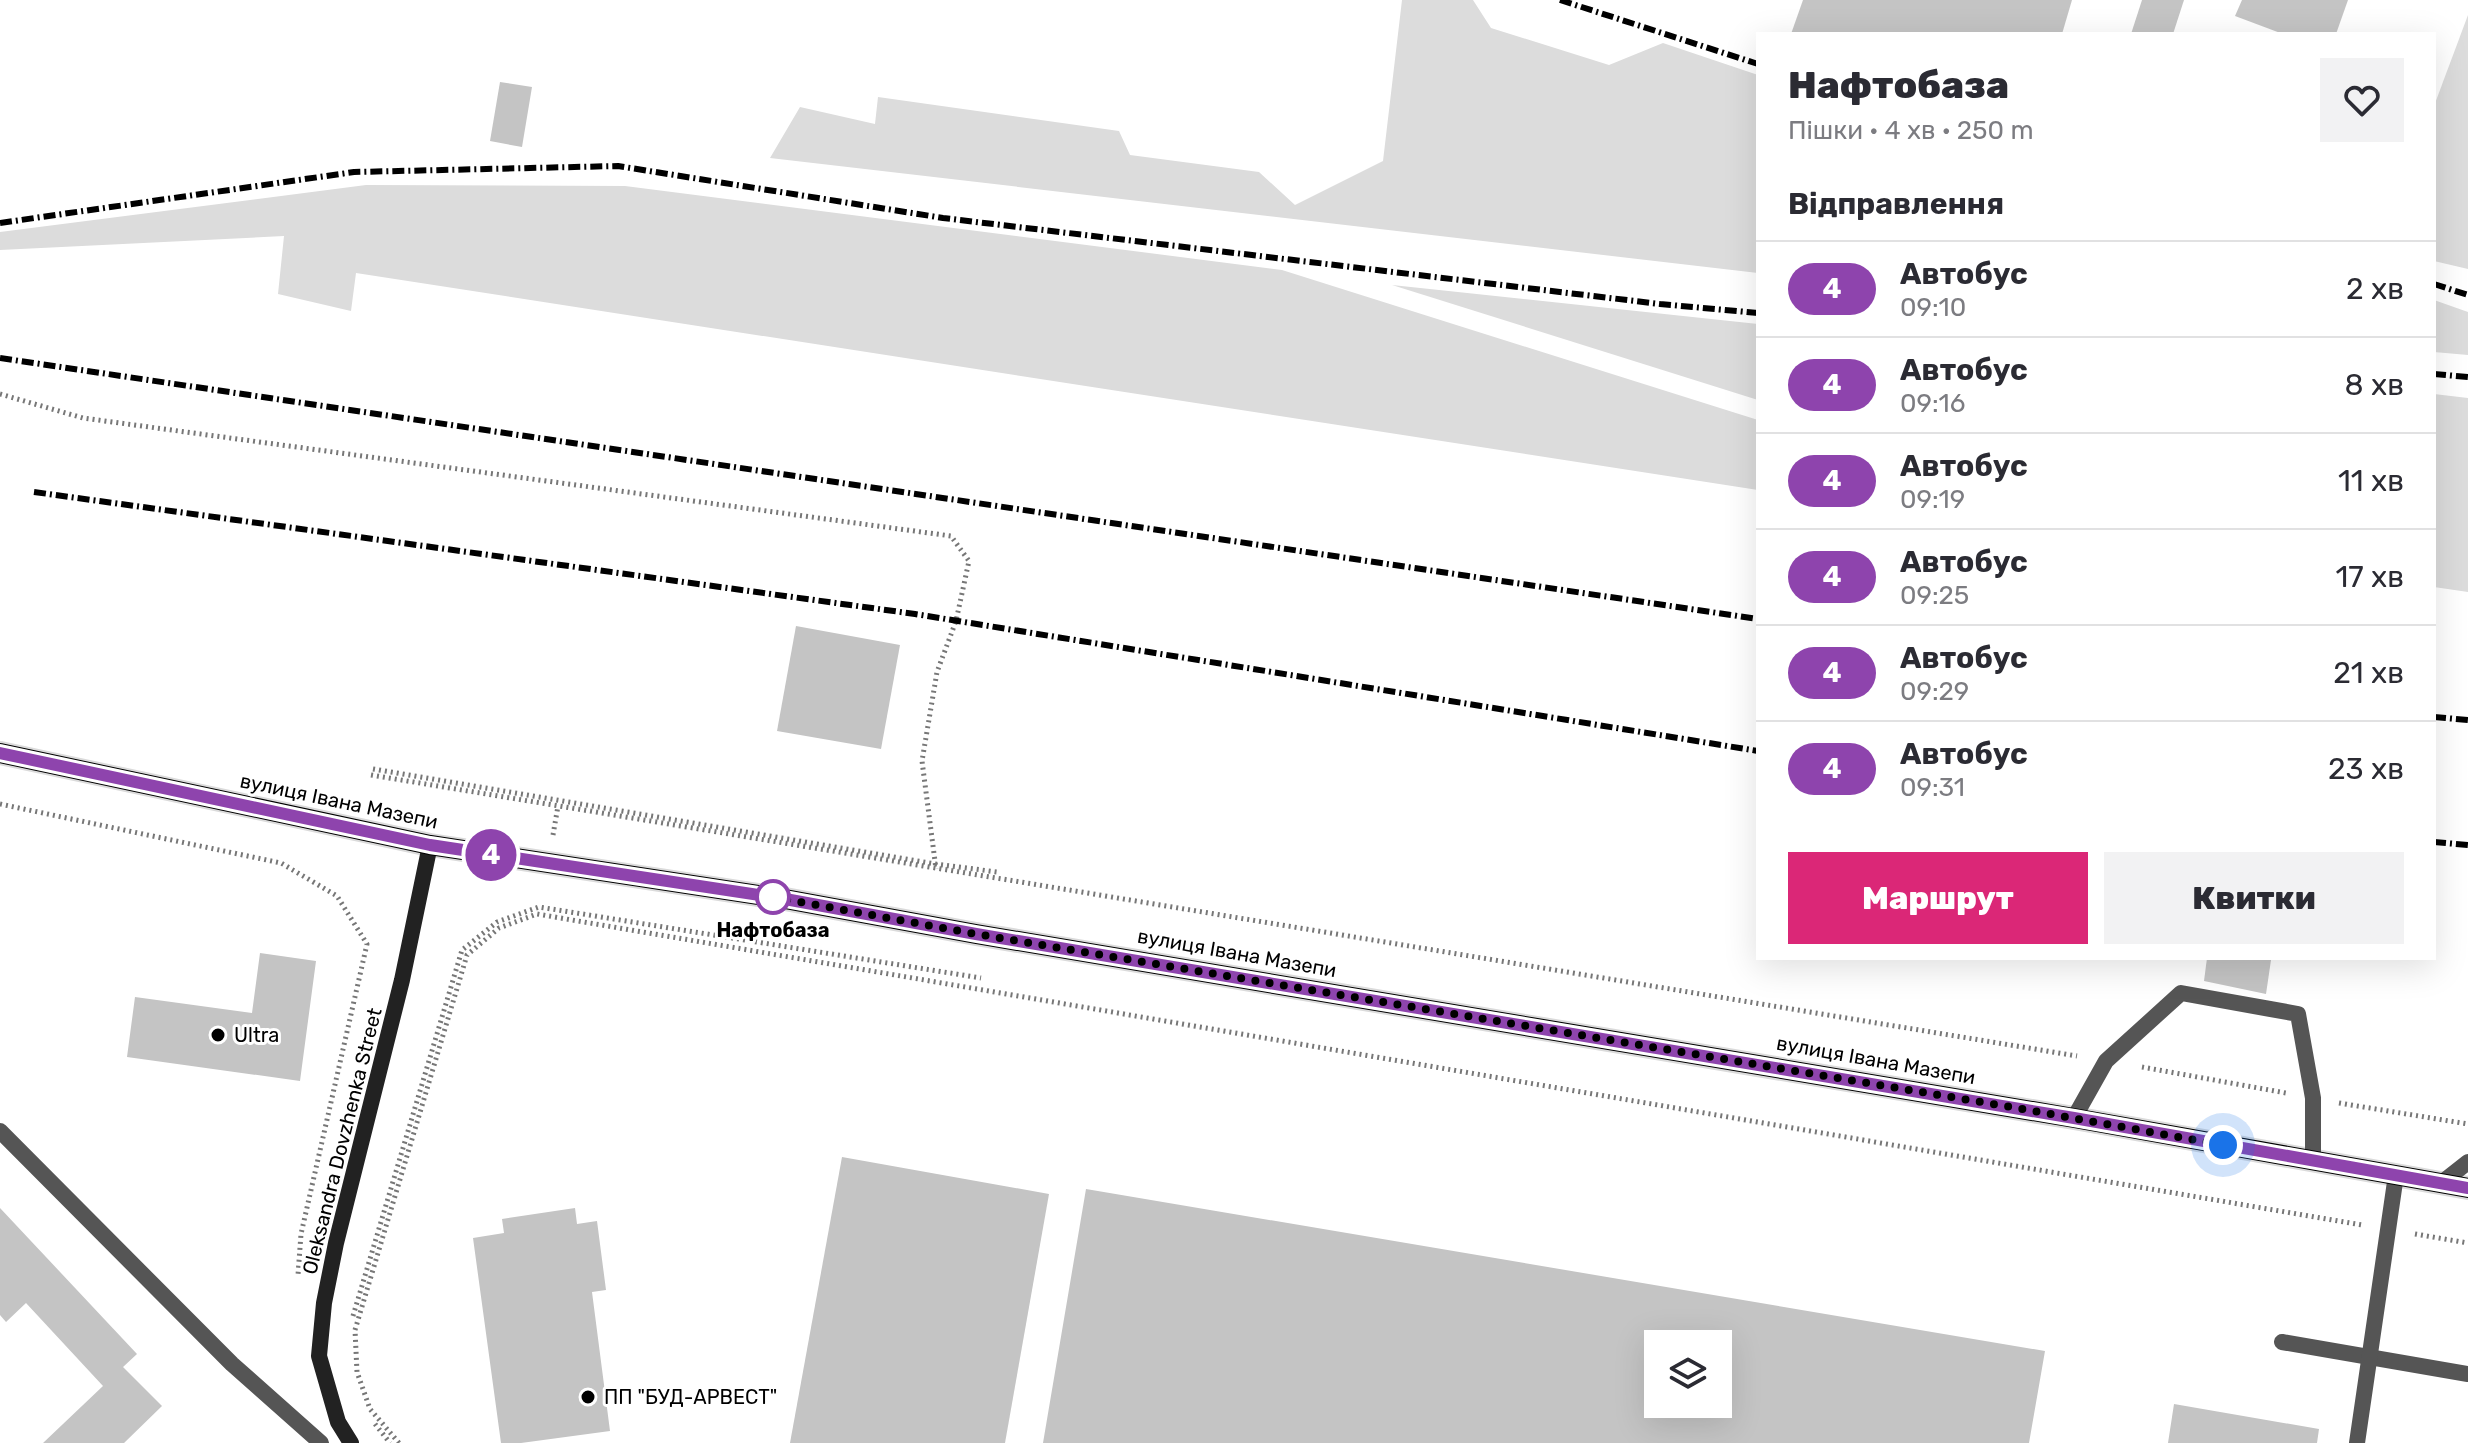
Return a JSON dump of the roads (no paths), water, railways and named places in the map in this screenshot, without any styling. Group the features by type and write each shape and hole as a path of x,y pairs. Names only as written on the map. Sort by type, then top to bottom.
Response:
{"main road":[{"name":"вулиця Івана Мазепи","path":"0,753 430,845 785,899 2468,1188"},
{"name":"Oleksandra Dovzhenka Street","path":"351,1443 338,1422 319,1356 324,1303 336,1243 402,980 430,845"}],"street":[{"path":"2074,1118 2106,1061 2181,993 2298,1014 2313,1098 2313,1161"},
{"path":"0,1131 232,1364 321,1443"},
{"path":"2440,1184 2468,1162"},
{"path":"2357,1443 2396,1175"},
{"path":"2282,1342 2468,1374"}],"railway":[{"path":"1560,0 1756,63"},
{"path":"0,223 354,172 618,166 943,218 1756,313"},
{"path":"2436,285 2468,295"},
{"path":"0,358 1756,619"},
{"path":"2436,374 2468,377"},
{"path":"34,492 915,614 1756,751"},
{"path":"2436,717 2468,720"},
{"path":"2436,842 2468,845"}],"place":[{"name":"Нафтобаза","path":"773,897"},
{"name":"Ultra","path":"218,1035"},
{"name":"ПП \"БУД-АРВЕСТ\"","path":"588,1397"}]}
